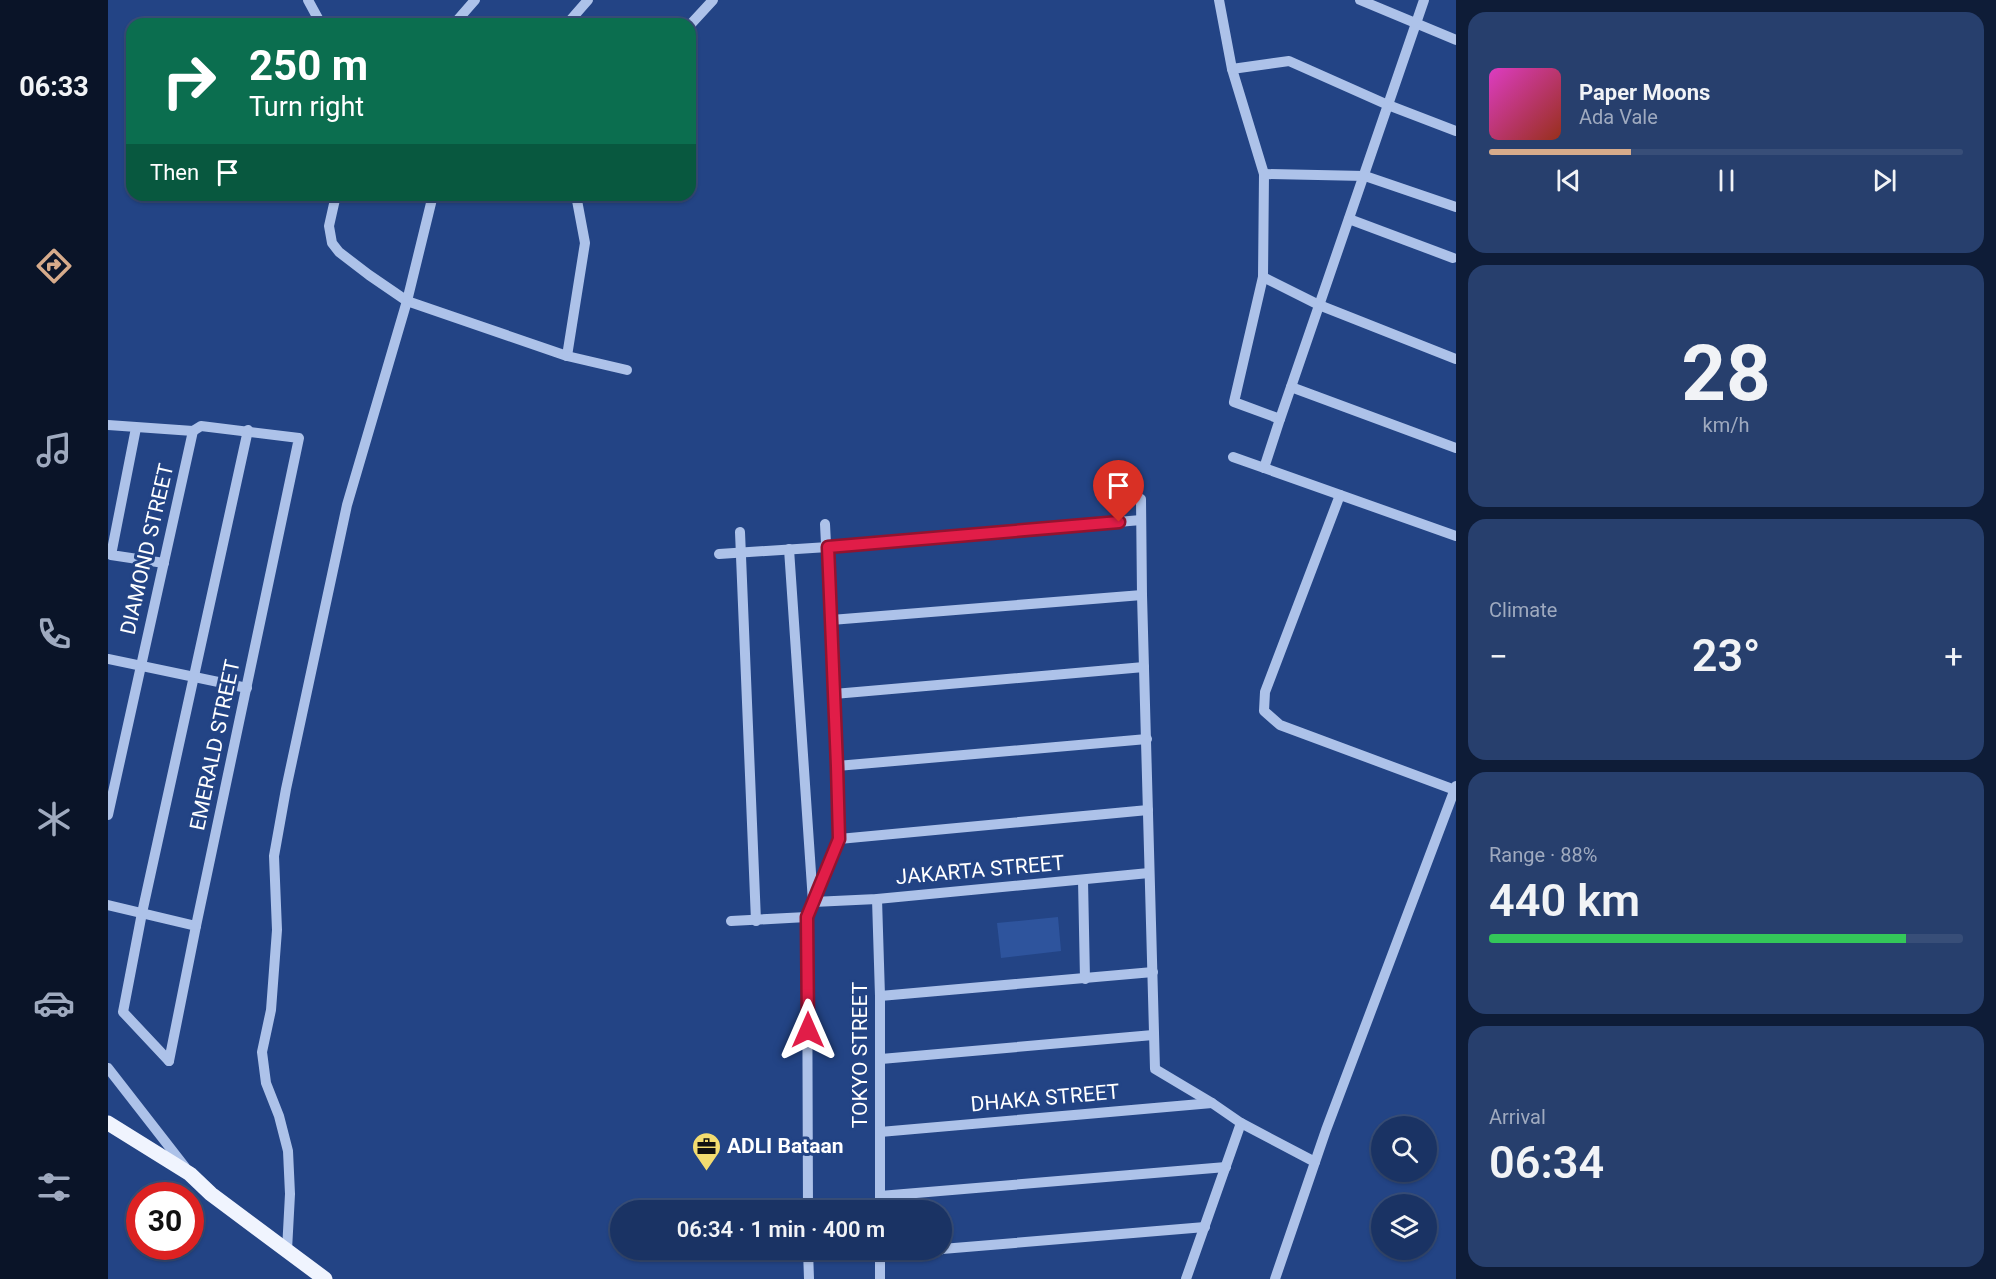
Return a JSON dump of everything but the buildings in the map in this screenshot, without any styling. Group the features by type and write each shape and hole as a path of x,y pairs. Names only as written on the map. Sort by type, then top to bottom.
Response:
{"main road":[{"path":"108,1123 190,1174 211,1194 325,1279"}],"street":[{"path":"308,0 318,18"},
{"path":"315,13 317,0"},
{"path":"459,18 474,0"},
{"path":"572,18 588,0"},
{"path":"696,18 713,0"},
{"path":"1219,0 1232,69 1264,174 1263,277 1234,402 1280,419"},
{"path":"1360,0 1456,40"},
{"path":"1264,468 1424,0"},
{"path":"1232,69 1289,61 1388,105 1456,131"},
{"path":"1264,174 1365,176 1456,207"},
{"path":"335,201 329,226 332,243 346,258 407,301 567,356 627,370"},
{"path":"287,1250 290,1194 288,1151 279,1116 266,1083 262,1052 271,1010 277,930 274,856 286,789 347,505 407,301 432,201"},
{"path":"567,356 585,243 577,201"},
{"path":"1349,219 1453,258"},
{"path":"1263,277 1319,305 1456,359"},
{"path":"1291,387 1456,448"},
{"path":"108,425 194,431 201,426 248,430 142,913"},
{"path":"136,428 111,555 164,563"},
{"name":"EMERALD STREET","path":"142,913 123,1012 169,1061 299,438 248,430"},
{"name":"DIAMOND STREET","path":"108,815 194,431"},
{"path":"1233,458 1456,536"},
{"path":"1275,1279 1315,1162 1455,788 1280,725 1264,711 1265,692 1340,495"},
{"path":"1141,499 1155,1070 1212,1103 1241,1124 1315,1162"},
{"path":"718,554 828,547 1141,520"},
{"path":"808,1200 807,917 839,839 828,547 825,524"},
{"path":"740,532 756,921"},
{"path":"789,549 813,902"},
{"path":"831,620 1142,595"},
{"path":"108,659 247,688"},
{"path":"834,694 1144,667"},
{"path":"837,766 1147,739"},
{"path":"839,839 1148,810"},
{"name":"JAKARTA STREET","path":"813,902 877,899 1149,873"},
{"path":"1083,880 1085,979"},
{"name":"TOKYO STREET","path":"877,899 881,1059 880,1200"},
{"path":"108,905 196,926"},
{"path":"731,921 807,917"},
{"path":"880,996 1153,972"},
{"path":"881,1059 1153,1035"},
{"path":"108,1068 190,1174"},
{"name":"DHAKA STREET","path":"880,1132 1212,1103"},
{"path":"1186,1279 1241,1124"},
{"path":"880,1196 1226,1167"},
{"path":"952,1248 1205,1227"},
{"path":"808,1260 808,1279"},
{"path":"880,1260 880,1279"}],"shaded area":[{"path":"1058,917 1061,951 1001,958 997,923"}],"place":[{"name":"ADLI Bataan","path":"706,1172"}],"route":[{"path":"808,1030 807,917 839,839 828,547 1119,522"}]}
